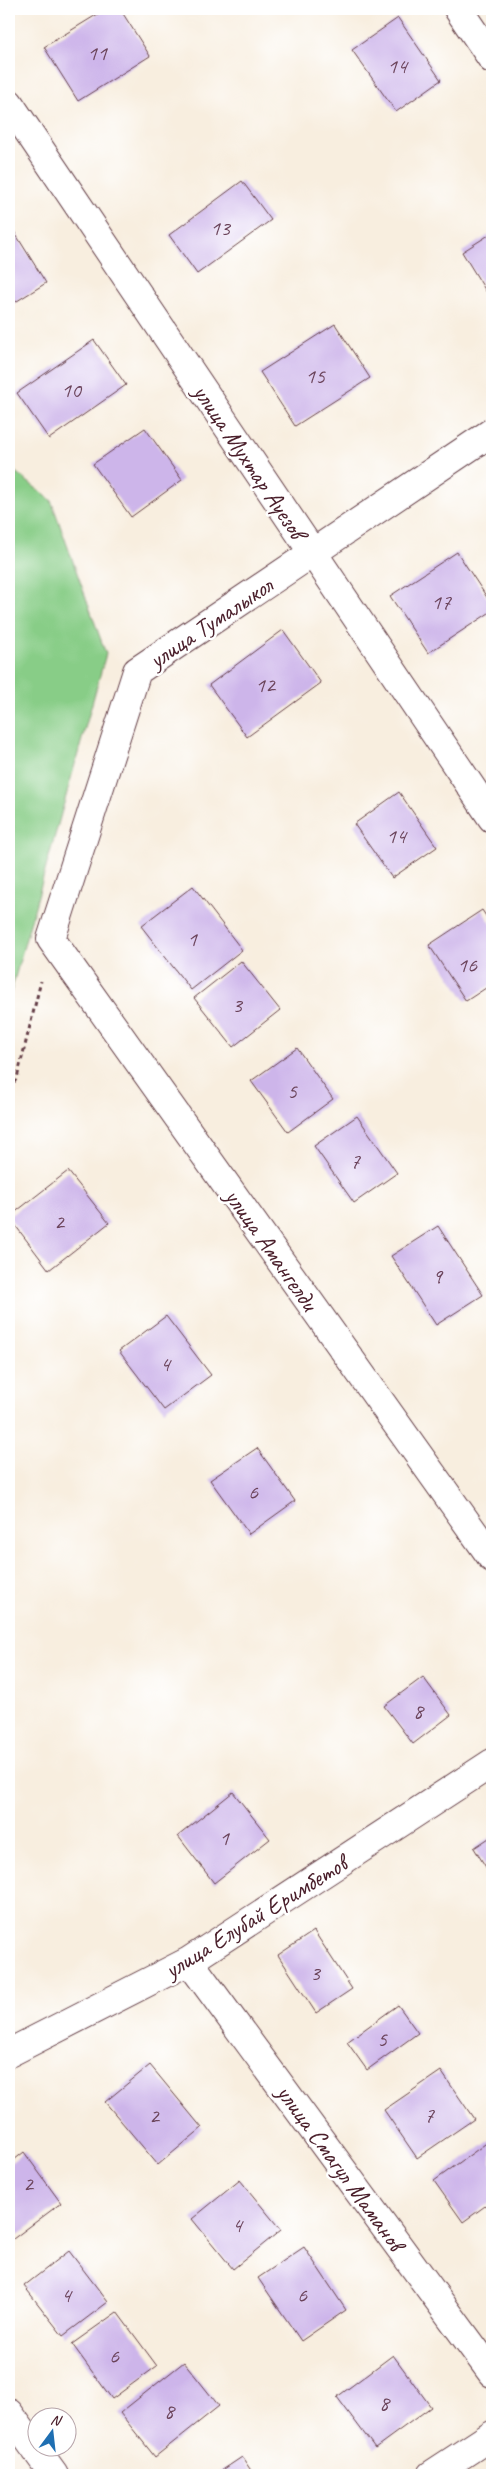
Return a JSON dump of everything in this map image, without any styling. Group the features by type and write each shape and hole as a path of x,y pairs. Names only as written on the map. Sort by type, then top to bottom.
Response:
{"street":[{"path":"458,9 492,59"},
{"name":"улица Мухтар Ауезов","path":"9,103 492,818"},
{"name":"улица Тумалыкол","path":"51,939 137,671 492,432"},
{"name":"улица Амангелди","path":"51,939 492,1558"},
{"name":"улица Елубай Еримбетов","path":"9,2053 189,1961 492,1763"},
{"name":"улица Смагул Маманов","path":"189,1961 492,2373"},
{"path":"9,2413 54,2475"},
{"path":"432,2475 492,2435"}],"path":[{"path":"9,1089 17,1078 51,939"}],"green space":[{"path":"9,467 51,500 106,654 9,999"}],"building":[{"path":"106,9 120,9 150,56 78,101 44,47"},
{"path":"398,18 441,80 396,112 352,50"},
{"path":"242,181 271,220 197,274 169,235"},
{"path":"9,226 46,283 9,306"},
{"path":"492,233 492,301 462,252"},
{"path":"335,324 370,378 295,426 260,372"},
{"path":"94,340 126,385 49,439 17,393"},
{"path":"145,428 182,480 131,517 93,464"},
{"path":"457,552 492,605 492,611 428,653 390,596"},
{"path":"283,630 321,683 247,737 209,685"},
{"path":"399,792 437,847 392,878 354,824"},
{"path":"193,886 242,950 191,990 141,926"},
{"path":"482,910 492,925 492,984 466,1001 429,945"},
{"path":"241,961 280,1010 233,1047 194,998"},
{"path":"297,1048 333,1099 288,1132 251,1081"},
{"path":"357,1116 397,1173 354,1203 314,1146"},
{"path":"68,1171 109,1223 49,1270 9,1217"},
{"path":"438,1226 483,1295 436,1325 391,1256"},
{"path":"166,1316 211,1375 164,1410 119,1351"},
{"path":"257,1448 295,1501 249,1534 210,1480"},
{"path":"423,1677 451,1715 413,1744 384,1706"},
{"path":"233,1792 270,1839 214,1883 178,1836"},
{"path":"492,1836 492,1877 474,1848"},
{"path":"314,1931 352,1989 316,2013 278,1955"},
{"path":"398,2005 418,2033 367,2070 347,2042"},
{"path":"150,2065 202,2128 158,2165 105,2102"},
{"path":"441,2071 474,2119 417,2158 384,2110"},
{"path":"492,2139 492,2201 463,2222 434,2181"},
{"path":"24,2152 61,2203 9,2242 9,2164"},
{"path":"240,2180 281,2230 233,2269 192,2219"},
{"path":"304,2247 346,2310 301,2341 258,2278"},
{"path":"69,2251 108,2302 63,2336 24,2286"},
{"path":"117,2312 157,2366 112,2399 72,2344"},
{"path":"393,2355 431,2407 375,2448 337,2397"},
{"path":"184,2362 219,2406 155,2457 120,2413"},
{"path":"242,2457 254,2475 215,2475"}]}
